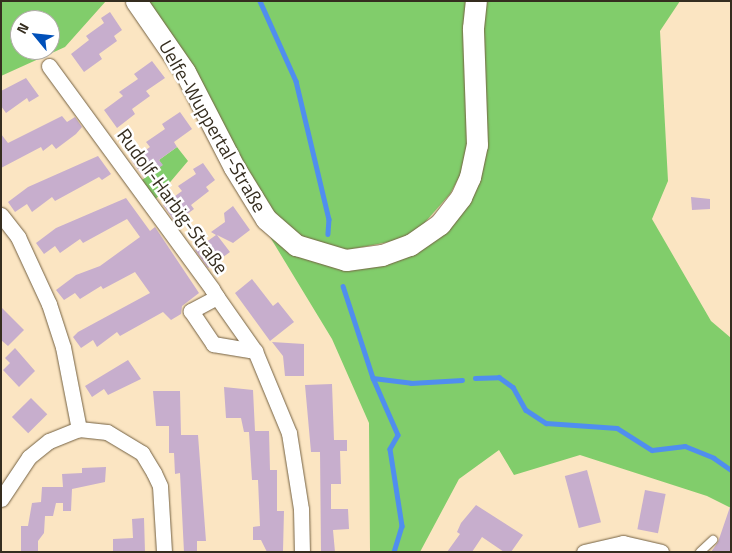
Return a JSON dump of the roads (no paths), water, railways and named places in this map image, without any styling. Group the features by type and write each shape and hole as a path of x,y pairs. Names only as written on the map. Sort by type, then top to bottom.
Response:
{"main road":[{"name":"Uelfe-Wuppertal-Straße","path":"136,1 185,72 234,167 266,219 296,245 346,260 382,255 410,245 440,224 465,188 477,145 473,28 476,1"}],"street":[{"name":"Rudolf-Harbig-Straße","path":"48,66 217,298 191,311 213,344 256,351"},
{"path":"1,215 18,237 48,304 63,347 79,429"},
{"path":"217,298 256,351 289,433 301,509 302,552"},
{"path":"1,499 29,457 49,440 79,429 107,432 142,453 160,486 164,552"},
{"path":"584,552 623,543 661,552"}],"lane":[{"path":"700,552 713,540"}],"waterway":[{"path":"260,1 296,81 329,219 328,234"},
{"path":"343,286 373,378 411,383 462,380"},
{"path":"475,378 499,377 513,387 526,410 546,423 617,428 652,450 685,446 714,458 731,470"},
{"path":"373,378 398,435 390,449 402,526 394,552"}]}
